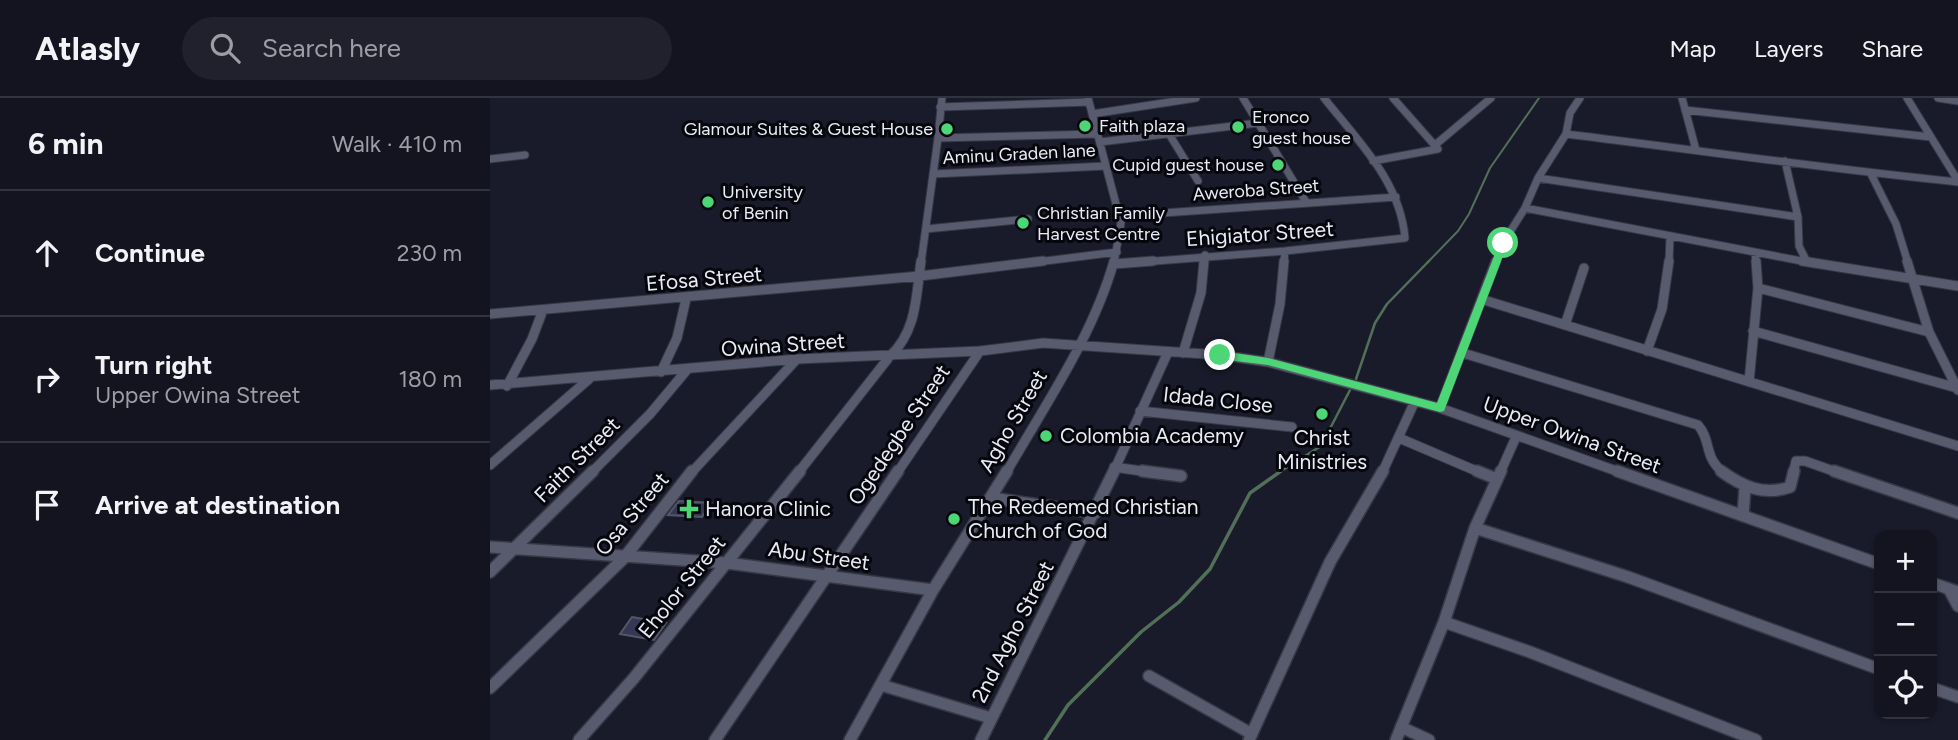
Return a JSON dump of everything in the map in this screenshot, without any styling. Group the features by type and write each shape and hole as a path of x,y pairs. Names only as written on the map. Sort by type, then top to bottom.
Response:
{"street":[{"name":"Eholor Street","path":"579,740 634,678 890,356 902,345 912,325 920,276 942,98"},
{"path":"1093,114 1196,98"},
{"path":"1243,98 1306,202"},
{"path":"1324,98 1373,161 1396,197"},
{"path":"1373,161 1436,150 1435,145 1393,98"},
{"path":"1435,145 1491,98"},
{"path":"1440,408 1484,300 1503,243 1525,208 1538,178 1566,134 1570,113 1580,98"},
{"path":"1682,98 1696,150"},
{"path":"1907,98 1958,182"},
{"path":"1938,98 1958,101"},
{"path":"940,107 1089,100"},
{"name":"Agho Street","path":"850,740 933,590 992,498 1079,344 1105,290 1117,252 1121,223 1089,100"},
{"path":"1685,110 1931,136"},
{"path":"938,138 1098,138 1168,134 1258,123"},
{"path":"1168,134 1198,181"},
{"path":"1566,134 1871,174 1958,182"},
{"path":"490,159 525,155"},
{"path":"1785,161 1798,217 1799,246 1807,262"},
{"name":"Aminu Graden lane","path":"933,174 1106,166"},
{"path":"1753,331 1957,389 1954,376 1928,332 1896,224 1871,174"},
{"path":"1538,178 1798,217"},
{"name":"Aweroba Street","path":"1119,216 1396,197"},
{"name":"Ehigiator Street","path":"1114,264 1400,241 1405,238 1405,234 1396,197"},
{"path":"1525,208 1807,262 1958,286"},
{"path":"926,229 1028,219"},
{"path":"1647,351 1658,325 1666,293 1671,259 1670,236"},
{"path":"1268,362 1280,304 1285,251"},
{"name":"Efosa Street","path":"490,314 686,299 920,276 1117,252"},
{"path":"1749,383 1758,288 1755,252"},
{"path":"1183,353 1201,293 1205,256"},
{"path":"1565,325 1584,268"},
{"path":"1758,288 1928,332"},
{"path":"661,372 677,338 686,299"},
{"path":"1484,300 1958,446"},
{"path":"507,386 532,339 543,310"},
{"name":"Owina Street","path":"490,385 507,386 686,371 798,359 980,351 1043,343 1079,344"},
{"name":"Upper Owina Street","path":"1079,344 1268,362 1415,401 1874,562"},
{"name":"Ogedegbe Street","path":"715,740 980,351"},
{"name":"2nd Agho Street","path":"981,740 1095,513 1168,352"},
{"path":"1463,353 1698,425 1708,438 1708,456 1713,464 1745,487 1776,492 1790,487 1794,464 1797,461 1805,461 1958,513"},
{"name":"Osa Street","path":"490,688 624,558 672,494 729,429 798,359"},
{"name":"Faith Street","path":"490,572 650,414 686,371"},
{"path":"492,461 589,379"},
{"path":"1149,676 1250,737 1330,562 1372,491 1415,401"},
{"name":"Idada Close","path":"1140,411 1292,427"},
{"path":"1429,740 1399,734 1444,622 1475,528 1516,437"},
{"path":"1399,438 1497,479"},
{"path":"1114,467 1181,476"},
{"path":"1743,516 1745,487"},
{"path":"992,498 1095,513"},
{"path":"1475,528 1542,547 1649,584 1874,667"},
{"name":"Abu Street","path":"490,547 727,563 933,590"},
{"path":"1937,585 1954,590 1958,606"},
{"path":"1444,622 1530,652 1756,740"},
{"path":"881,685 991,718"},
{"path":"1937,690 1958,697"}],"building":[{"name":"Hanora Clinic","path":"679,501 711,503 702,517 668,515"},
{"path":"632,617 666,623 654,640 620,634"}],"waterway":[{"path":"1427,263 1458,231 1469,214 1490,168 1539,98"},
{"path":"1356,379 1375,323 1387,304 1429,261"},
{"path":"1280,472 1321,446 1350,390"},
{"path":"1045,740 1068,705 1141,632 1179,602 1210,569 1250,493 1280,472"}],"place":[{"name":"Faith plaza","path":"1085,126"},
{"name":"Eronco guest house","path":"1238,127"},
{"name":"Glamour Suites & Guest House","path":"947,129"},
{"name":"Cupid guest house","path":"1278,165"},
{"name":"University of Benin","path":"708,202"},
{"name":"Christian Family Harvest Centre","path":"1023,223"},
{"name":"Christ Ministries","path":"1322,414"},
{"name":"Colombia Academy","path":"1046,436"},
{"name":"Hanora Clinic","path":"689,509"},
{"name":"The Redeemed Christian Church of God","path":"954,519"}],"route":[{"path":"1220,355 1268,362 1440,408 1484,300 1503,243"}]}
